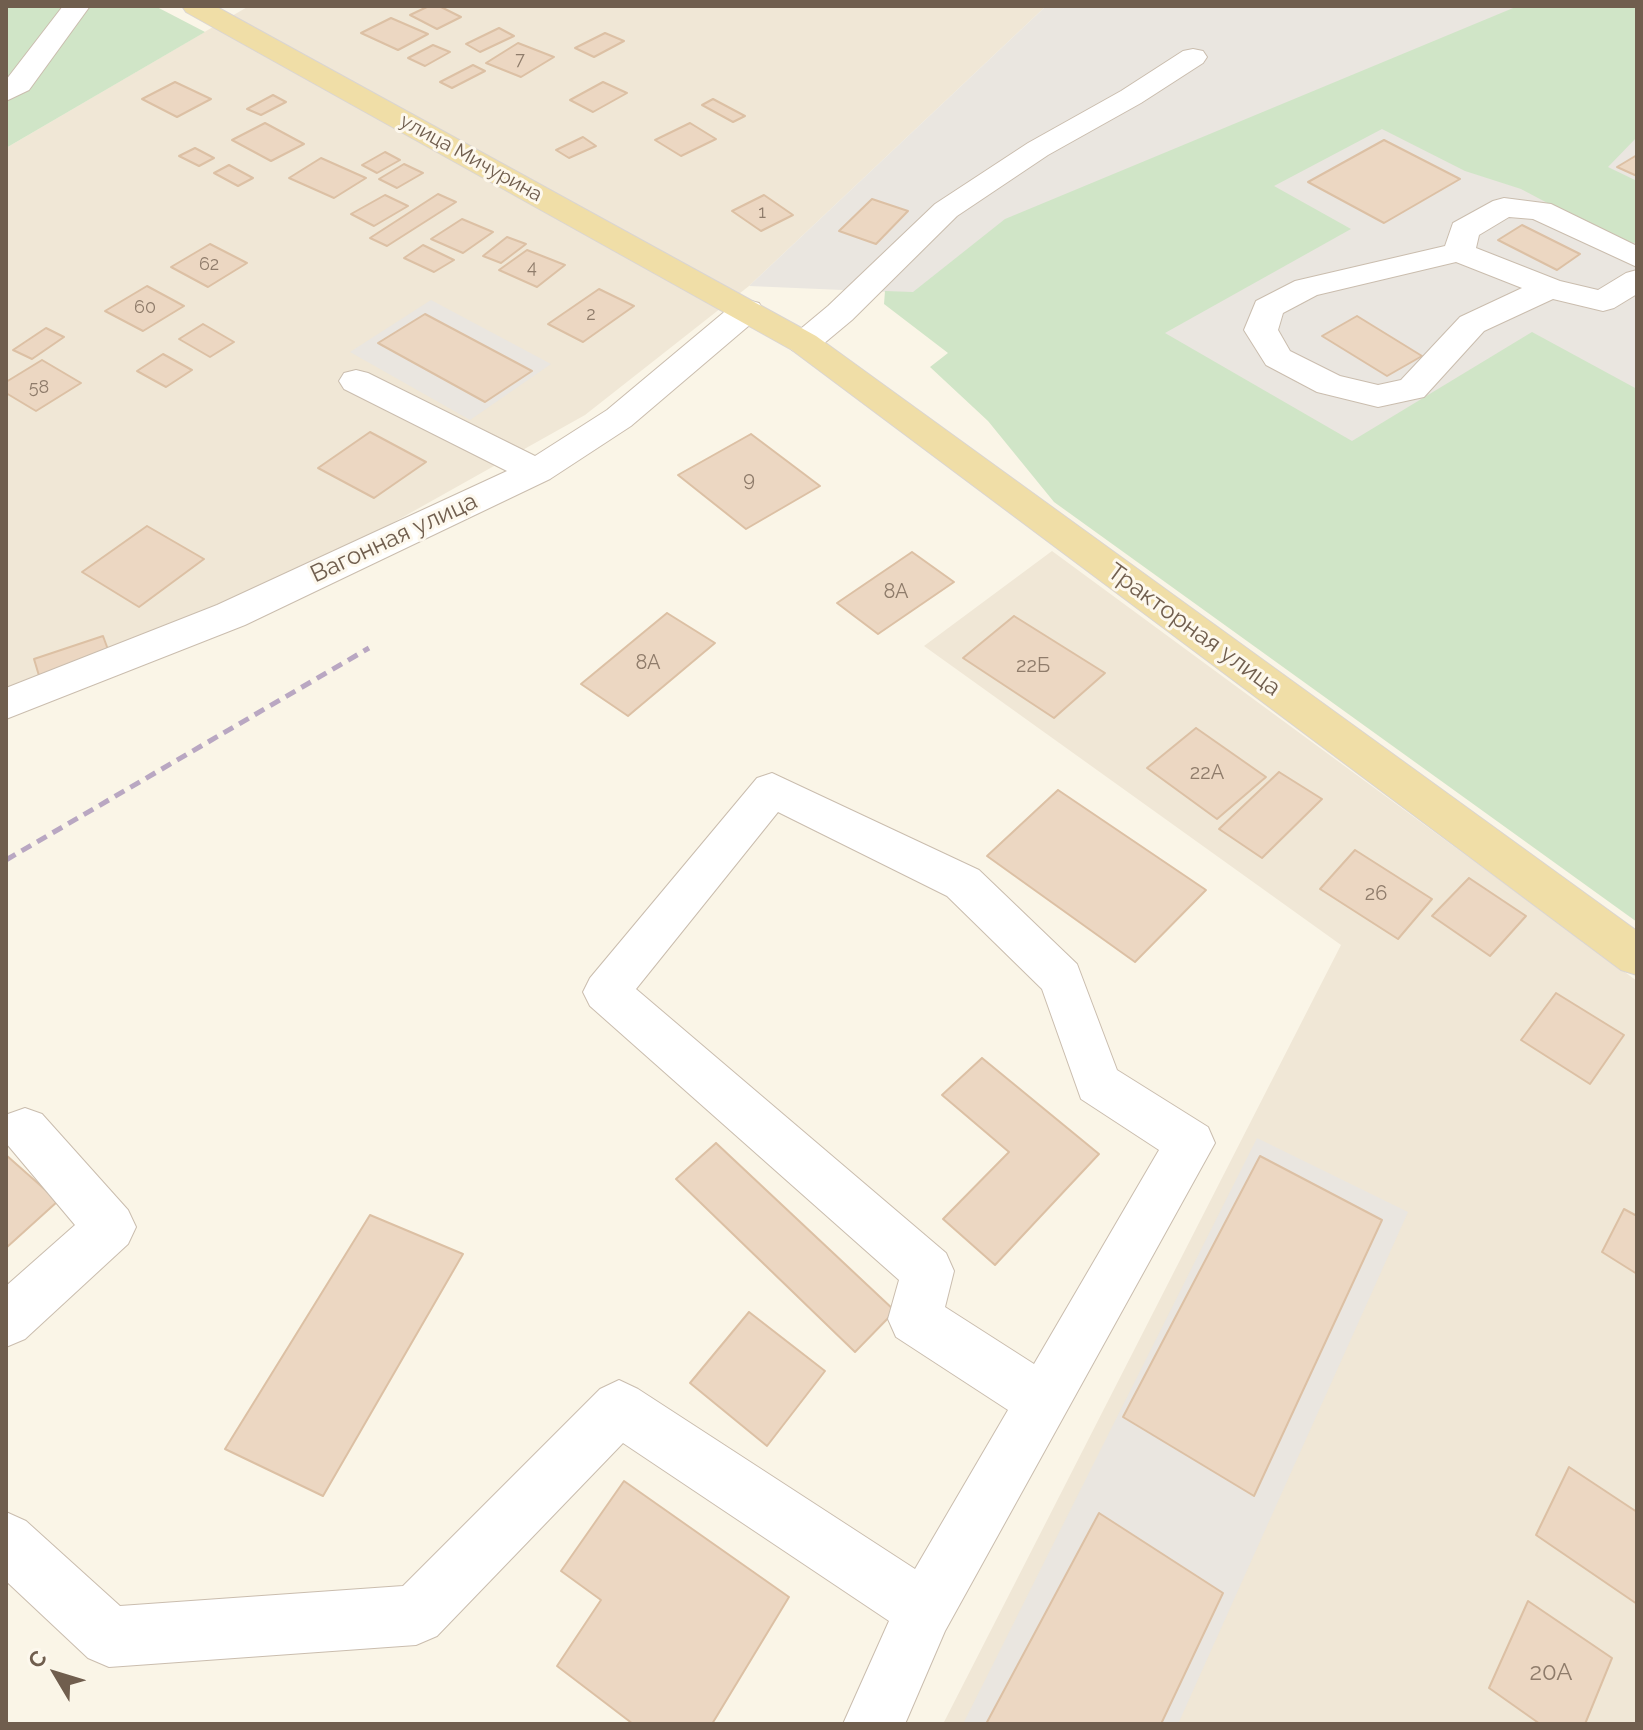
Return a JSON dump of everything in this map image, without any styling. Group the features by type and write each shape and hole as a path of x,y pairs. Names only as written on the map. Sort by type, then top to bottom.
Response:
{"main road":[{"name":"улица Мичурина","path":"195,6 747,310"},
{"name":"Тракторная улица","path":"747,310 804,343 1637,956"}],"street":[{"path":"6,93 19,84 77,6"},
{"path":"804,343 840,313 946,210 1038,149 1131,97 1193,57"},
{"path":"1459,252 1464,230 1504,207 1540,211 1637,258"},
{"path":"1549,288 1472,324 1412,389 1378,396 1329,384 1278,358 1261,330 1268,308 1306,288 1459,252 1549,288 1603,301 1637,319"},
{"path":"1603,301 1637,280"},
{"name":"Вагонная улица","path":"6,704 231,615 537,471 619,418 747,310"},
{"path":"356,381 537,471"},
{"path":"874,1724 924,1610 1190,1143 1098,1084 1061,978 963,883 772,790 606,992 928,1271 915,1319 1042,1400"},
{"path":"6,1321 110,1227 25,1130"},
{"path":"6,1541 109,1637 416,1615 619,1408 924,1610"}],"shaded area":[{"path":"249,6 1046,6 749,286 585,415 230,614 6,701 6,148"},
{"path":"1046,6 1637,6 1637,794 913,293 749,286"},
{"path":"431,300 551,364 470,420 350,352"},
{"path":"1052,551 1637,981 1637,1724 943,1724 1341,945 924,646"},
{"path":"1257,1138 1408,1212 1178,1724 963,1724"}],"green space":[{"path":"6,6 155,6 205,32 6,148"},
{"path":"1518,6 1637,6 1637,137 1608,167 1637,181 1637,243 1621,242 1521,189 1465,171 1382,129 1274,186 1351,229 1165,333 1352,441 1532,332 1637,389 1637,922 1054,502 988,421 930,367 948,353 884,304 885,291 913,292 1005,219"}],"building":[{"path":"429,6 439,6 461,17 437,29 410,15"},
{"path":"391,18 428,34 398,50 361,33"},
{"path":"499,28 514,36 480,52 466,44"},
{"path":"605,33 624,41 594,57 575,48"},
{"path":"518,43 554,57 521,77 486,63"},
{"path":"433,45 450,52 425,66 408,58"},
{"path":"473,65 485,71 452,88 440,82"},
{"path":"175,82 211,99 177,117 142,99"},
{"path":"603,82 627,93 593,112 570,100"},
{"path":"273,95 286,102 261,115 247,109"},
{"path":"713,99 745,116 733,122 702,105"},
{"path":"265,123 304,144 271,161 232,140"},
{"path":"690,123 716,139 681,156 655,140"},
{"path":"583,137 596,146 569,158 556,150"},
{"path":"1384,140 1460,179 1384,223 1308,182"},
{"path":"195,148 214,158 199,166 179,156"},
{"path":"385,152 400,160 377,173 362,165"},
{"path":"1637,155 1637,176 1617,167"},
{"path":"321,158 366,178 334,198 289,178"},
{"path":"404,164 423,173 397,188 379,179"},
{"path":"229,165 253,178 238,186 214,173"},
{"path":"438,194 456,202 387,246 370,238"},
{"path":"385,195 408,206 374,226 351,214"},
{"path":"764,195 793,215 761,231 732,211"},
{"path":"872,199 908,211 876,244 839,231"},
{"path":"462,219 493,232 463,253 431,239"},
{"path":"1522,225 1580,254 1557,270 1498,240"},
{"path":"507,237 526,244 501,263 483,256"},
{"path":"210,244 247,263 208,287 171,267"},
{"path":"423,245 454,260 434,272 404,258"},
{"path":"527,250 565,265 537,287 499,270"},
{"path":"147,286 184,306 143,331 105,311"},
{"path":"599,289 634,306 583,342 548,324"},
{"path":"425,314 532,371 485,402 378,343"},
{"path":"1357,316 1422,356 1387,376 1322,336"},
{"path":"203,324 234,342 210,357 179,339"},
{"path":"46,328 64,337 32,359 13,350"},
{"path":"163,354 192,370 166,387 137,371"},
{"path":"42,360 81,383 36,411 6,393 6,382"},
{"path":"370,432 426,462 374,498 318,468"},
{"path":"751,434 820,486 746,529 678,475"},
{"path":"147,526 204,559 139,607 82,572"},
{"path":"912,552 954,582 878,634 837,603"},
{"path":"667,613 715,643 628,716 581,684"},
{"path":"1014,616 1105,673 1054,718 963,658"},
{"path":"103,636 110,655 40,679 34,659"},
{"path":"1196,728 1266,777 1217,819 1147,768"},
{"path":"1279,772 1322,799 1262,858 1219,829"},
{"path":"1058,790 1206,890 1135,962 987,856"},
{"path":"1355,850 1432,899 1398,939 1320,889"},
{"path":"1469,878 1526,916 1490,956 1432,916"},
{"path":"1556,993 1624,1035 1590,1084 1521,1040"},
{"path":"982,1058 1099,1154 995,1265 943,1219 1009,1152 942,1095"},
{"path":"716,1143 895,1311 855,1352 676,1179"},
{"path":"6,1155 58,1201 6,1248"},
{"path":"1260,1156 1382,1220 1254,1496 1123,1417"},
{"path":"1624,1209 1637,1216 1637,1274 1602,1252"},
{"path":"370,1215 463,1254 323,1496 225,1449"},
{"path":"749,1312 825,1371 767,1446 690,1383"},
{"path":"1569,1467 1637,1512 1637,1604 1536,1535"},
{"path":"624,1481 789,1597 712,1724 633,1724 557,1666 601,1600 561,1571"},
{"path":"1099,1513 1223,1593 1161,1724 986,1724"},
{"path":"1528,1601 1612,1658 1585,1724 1540,1724 1489,1688"}],"railway":[{"path":"6,860 369,648"}]}
